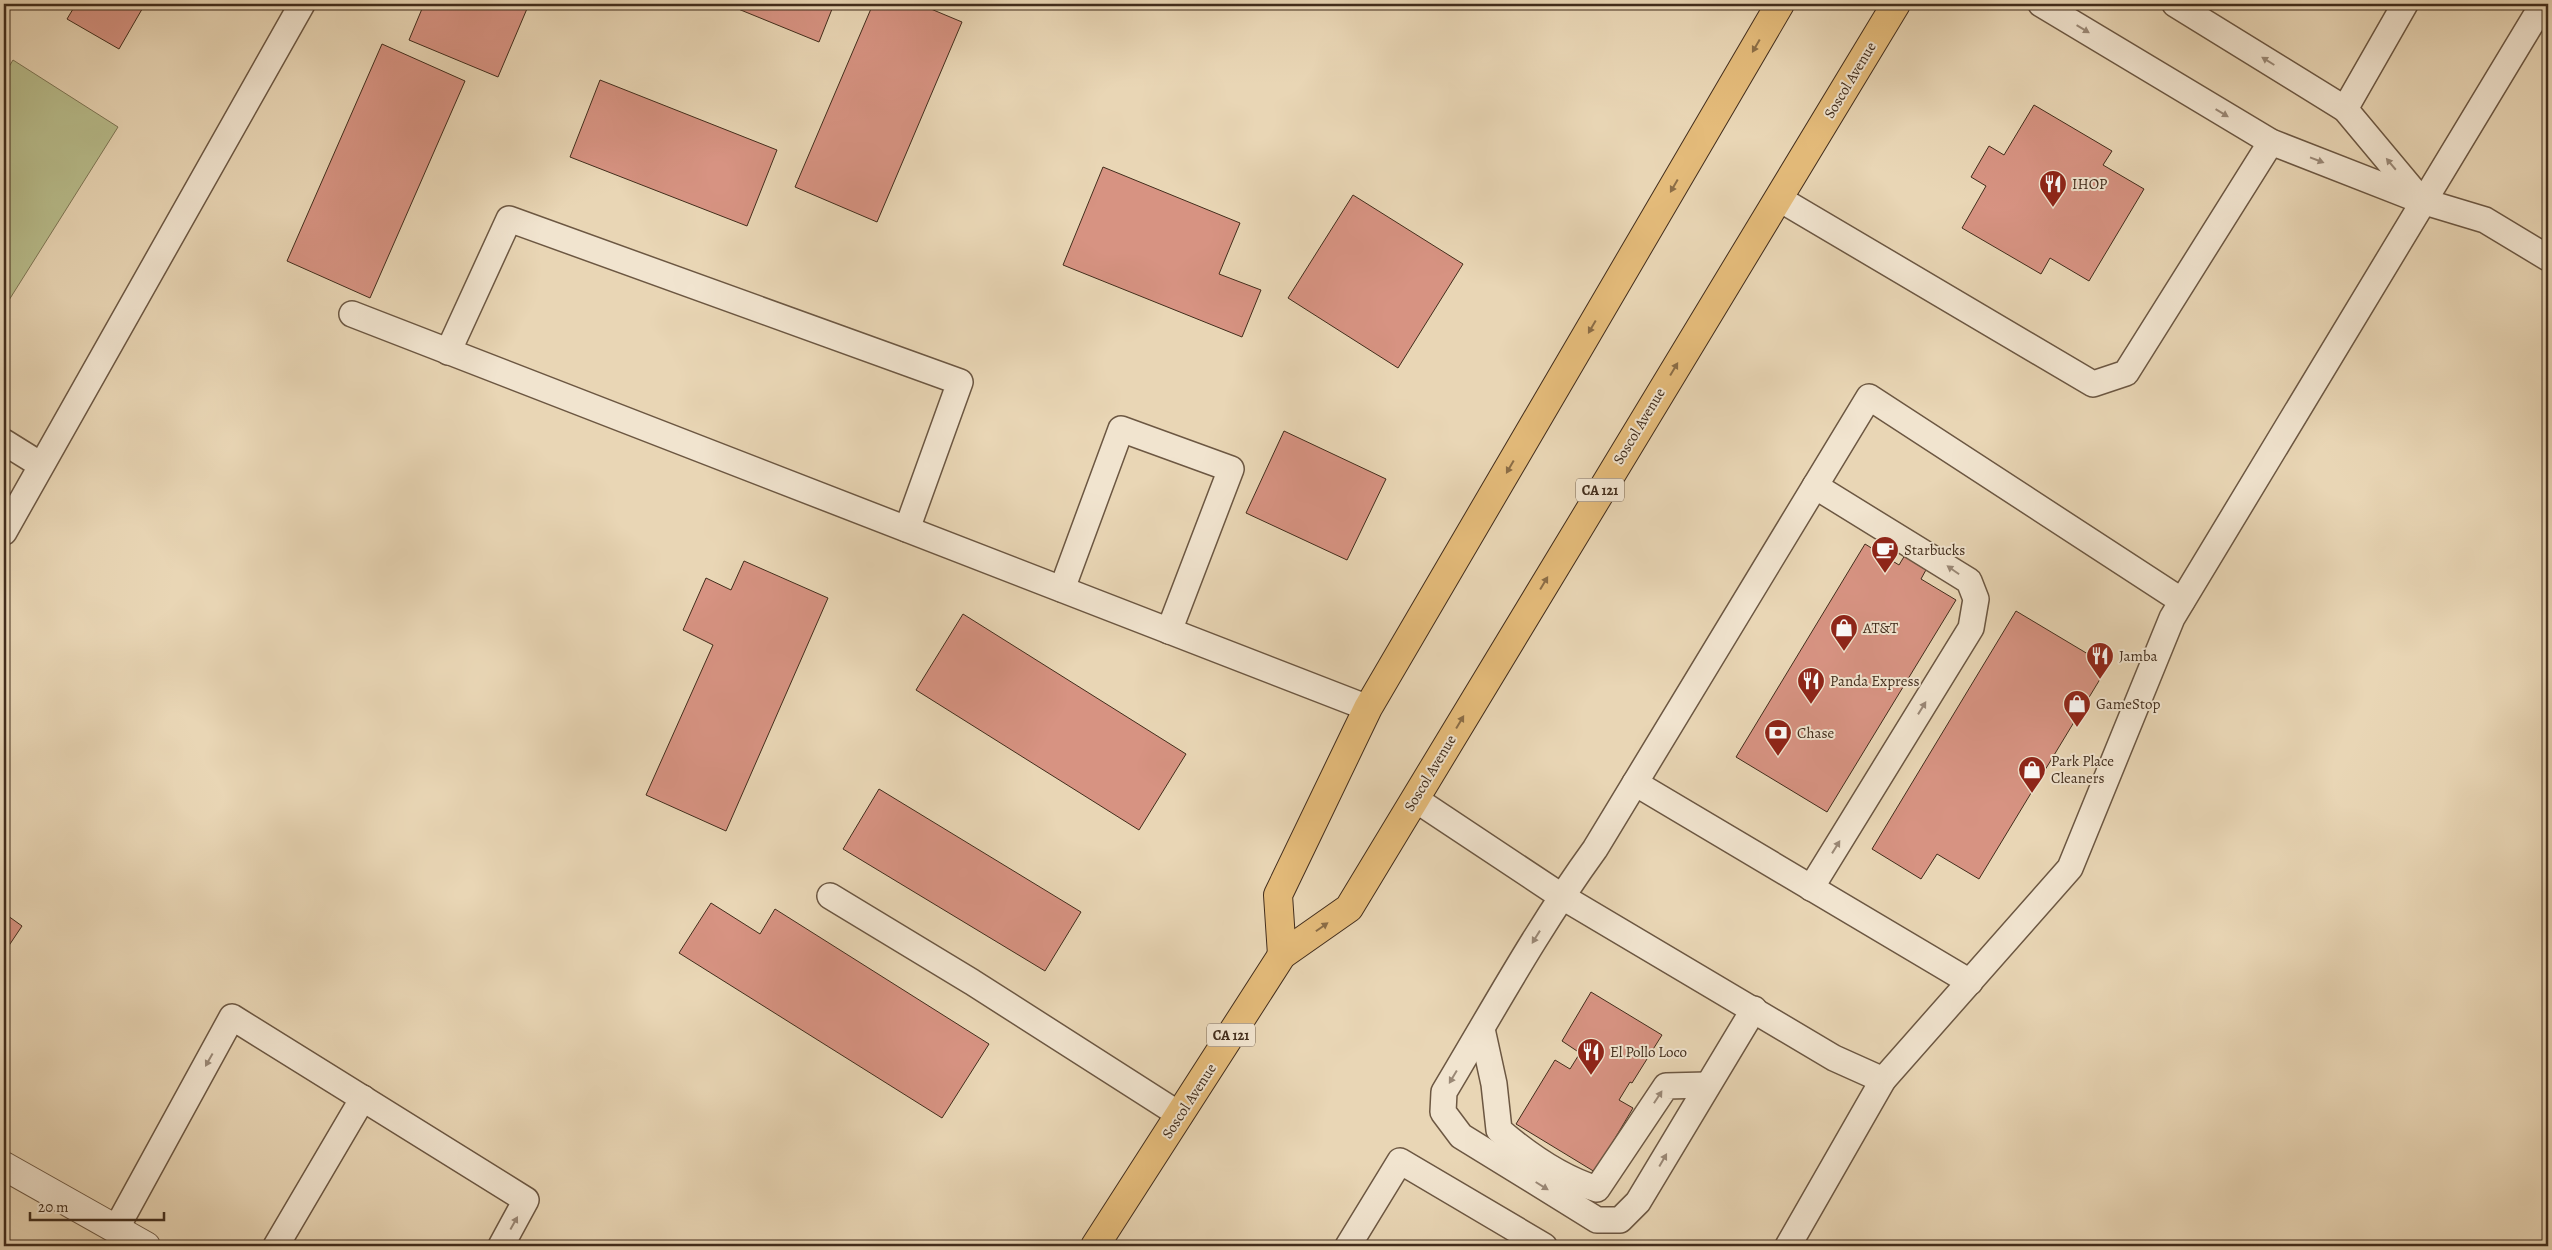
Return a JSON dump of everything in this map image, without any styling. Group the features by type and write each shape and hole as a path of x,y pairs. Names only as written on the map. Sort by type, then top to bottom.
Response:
{"main road":[{"path":"1282,956 1278,895 1368,708 1780,4"},
{"name":"Soscol Avenue","path":"1095,1246 1282,956 1349,908 1896,4"}],"street":[{"path":"4,1166 146,1246"}],"lane":[{"path":"4,532 302,4"},
{"path":"2041,4 2271,142 2422,202 2485,220 2548,258"},
{"path":"2175,4 2346,108 2422,202"},
{"path":"2346,108 2405,4"},
{"path":"1788,1246 1883,1080 2070,868 2172,618 2542,4"},
{"path":"1778,198 2093,384 2126,373 2271,142"},
{"path":"448,352 509,219 960,382 907,529"},
{"path":"352,314 1368,708"},
{"path":"1754,1009 1638,1202 1620,1220 1597,1220 1460,1136 1444,1112 1444,1092 1561,896 1595,849 1869,397 2182,601"},
{"path":"1062,589 1121,429 1231,469 1169,631"},
{"path":"4,442 41,465"},
{"path":"1811,888 1971,628 1976,599 1970,581 1815,486"},
{"path":"1635,783 1970,982"},
{"path":"1415,799 1561,896 1834,1058 1883,1080"},
{"path":"830,896 972,982 1180,1115"},
{"path":"116,1229 232,1017 526,1200 500,1246"},
{"path":"1482,1029 1494,1084 1500,1130 1524,1151 1580,1184 1598,1189 1666,1086 1707,1085"},
{"path":"276,1246 363,1098"},
{"path":"1348,1246 1400,1161 1544,1246"}],"green space":[{"path":"13,60 118,127 4,308 4,75"}],"building":[{"path":"76,4 145,4 119,49 67,19"},
{"path":"424,4 529,4 498,77 409,40"},
{"path":"726,4 834,4 819,42"},
{"path":"873,4 919,4 962,22 877,222 795,187"},
{"path":"382,44 465,81 370,298 287,261"},
{"path":"600,80 777,150 747,226 570,157"},
{"name":"IHOP","path":"2034,105 2112,151 2103,165 2144,189 2089,281 2050,258 2041,274 1962,228 1986,186 1971,177 1989,146 2004,155"},
{"path":"1103,167 1240,223 1219,274 1261,290 1242,337 1063,265"},
{"path":"1353,195 1463,264 1398,368 1288,298"},
{"path":"1284,431 1386,479 1347,560 1246,513"},
{"path":"1865,544 1899,565 1905,555 1927,568 1921,579 1956,600 1827,812 1736,757"},
{"path":"744,561 828,598 726,831 646,795 713,645 683,630 706,578 731,590"},
{"path":"2016,611 2108,666 1979,879 1937,854 1921,879 1872,849"},
{"path":"963,614 1186,754 1139,830 916,690"},
{"path":"879,789 1081,912 1045,971 843,849"},
{"path":"711,903 760,934 775,909 989,1044 942,1118 679,953"},
{"path":"4,913 22,926 4,953"},
{"name":"El Pollo Loco","path":"1591,992 1662,1035 1619,1100 1633,1108 1595,1172 1516,1124 1555,1060 1570,1069 1580,1053 1562,1041"}],"place":[{"name":"IHOP","path":"2053,208"},
{"name":"Starbucks","path":"1885,574"},
{"name":"AT&T","path":"1844,652"},
{"name":"Jamba","path":"2100,680"},
{"name":"Panda Express","path":"1811,705"},
{"name":"GameStop","path":"2077,728"},
{"name":"Chase","path":"1778,757"},
{"name":"Park Place Cleaners","path":"2032,794"},
{"name":"El Pollo Loco","path":"1591,1076"}]}
